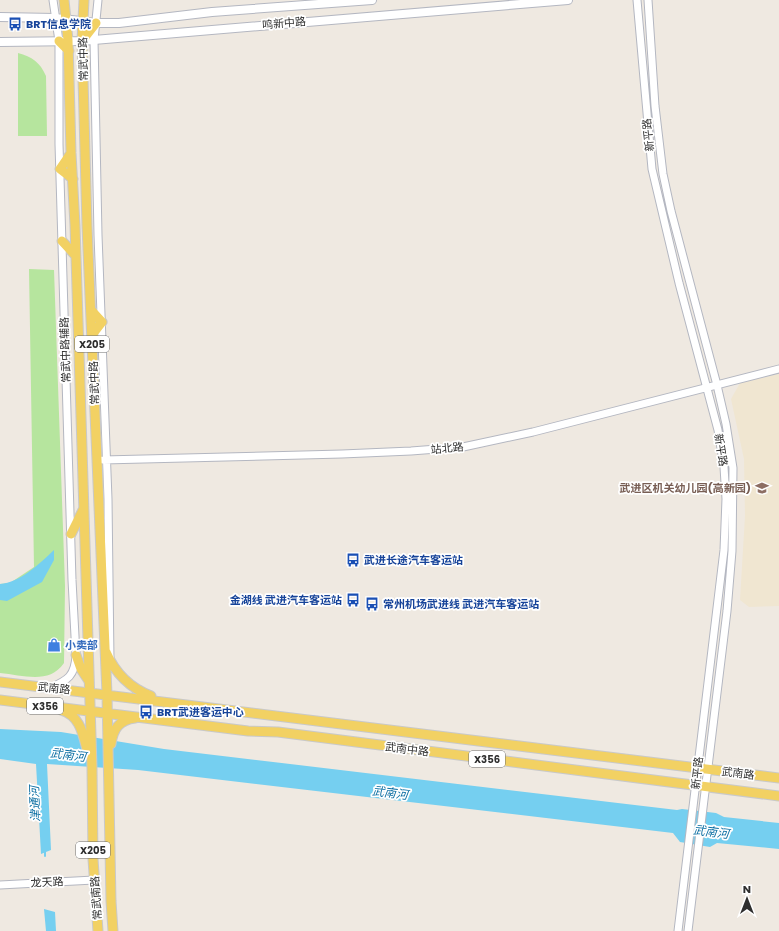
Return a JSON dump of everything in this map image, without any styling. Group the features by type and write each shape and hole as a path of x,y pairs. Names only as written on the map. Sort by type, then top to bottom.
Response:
{"main road":[{"name":"常武中路","path":"64,0 69,51 71,153 76,256 90,692"},
{"name":"常武中路","path":"84,0 82,41 92,335 102,460 104,647 107,694"},
{"name":"鸣新中路","path":"0,17 55,18 83,22 119,24 212,12 372,0"},
{"name":"鸣新中路","path":"0,42 82,41 568,0"},
{"path":"82,41 96,23"},
{"path":"59,42 69,51"},
{"path":"71,153 60,169 73,179"},
{"path":"62,241 76,256"},
{"path":"91,310 102,322 92,335"},
{"path":"71,534 84,509"},
{"path":"104,647 110,660 128,684 141,692 169,702"},
{"path":"76,655 81,669 89,681"},
{"name":"武南路","path":"0,682 107,694"},
{"name":"X205","path":"87,731 90,711 90,692"},
{"name":"武南中路","path":"107,694 697,768"},
{"name":"X205","path":"107,694 107,713 110,734"},
{"name":"武南路","path":"0,700 107,713"},
{"path":"40,705 69,712 87,731"},
{"name":"武南中路","path":"107,713 248,731 278,732 706,788"},
{"path":"110,734 118,724 127,719 141,717"},
{"name":"常武南路","path":"87,731 92,768 94,880 98,931"},
{"name":"常武南路","path":"110,734 108,771 113,931"},
{"name":"武南路","path":"697,768 779,778"},
{"name":"武南路","path":"706,788 779,796"}],"street":[{"name":"常武中路辅路","path":"50,688 72,675 76,665 60,169 59,42 53,0"},
{"path":"98,0 94,40 102,322 102,460 110,660 107,694"},
{"name":"新平路","path":"637,0 652,169 718,430 724,467 725,537 678,931"},
{"name":"新平路","path":"648,0 655,106 663,174 671,211 717,385 733,468 732,551 723,644 688,931"},
{"name":"站北路","path":"102,460 410,452 463,447 533,432 779,368"},
{"name":"龙天路","path":"0,885 94,880"}],"shaded area":[{"name":"武进区机关幼儿园(高新园)","path":"779,374 779,606 749,607 740,600 745,516 744,459 731,399 740,383"}],"green space":[{"path":"18,53 35,61 41,67 46,76 47,136 18,136"},
{"path":"29,269 54,270 65,586 64,663 58,670 51,674 35,677 0,673 0,584 10,583 34,567"}],"water":[{"path":"54,550 54,560 42,582 7,601 0,600 0,584 15,580 29,572"},
{"name":"武南河","path":"0,729 61,732 164,749 677,810 682,809 716,813 724,817 779,823 779,849 717,843 710,847 680,842 673,833 138,770 47,764 51,850 41,854 36,764 0,759"},
{"path":"44,909 55,912 56,931 46,931"}],"waterway":[{"name":"津通河","path":"45,851 45,856"}],"place":[{"name":"BRT信息学院","path":"15,24"},
{"name":"武进区机关幼儿园(高新园)","path":"762,488"},
{"name":"武进长途汽车客运站","path":"353,560"},
{"name":"金湖线 武进汽车客运站","path":"353,600"},
{"name":"常州机场武进线 武进汽车客运站","path":"372,604"},
{"name":"小卖部","path":"54,645"},
{"name":"BRT武进客运中心","path":"146,712"}]}
